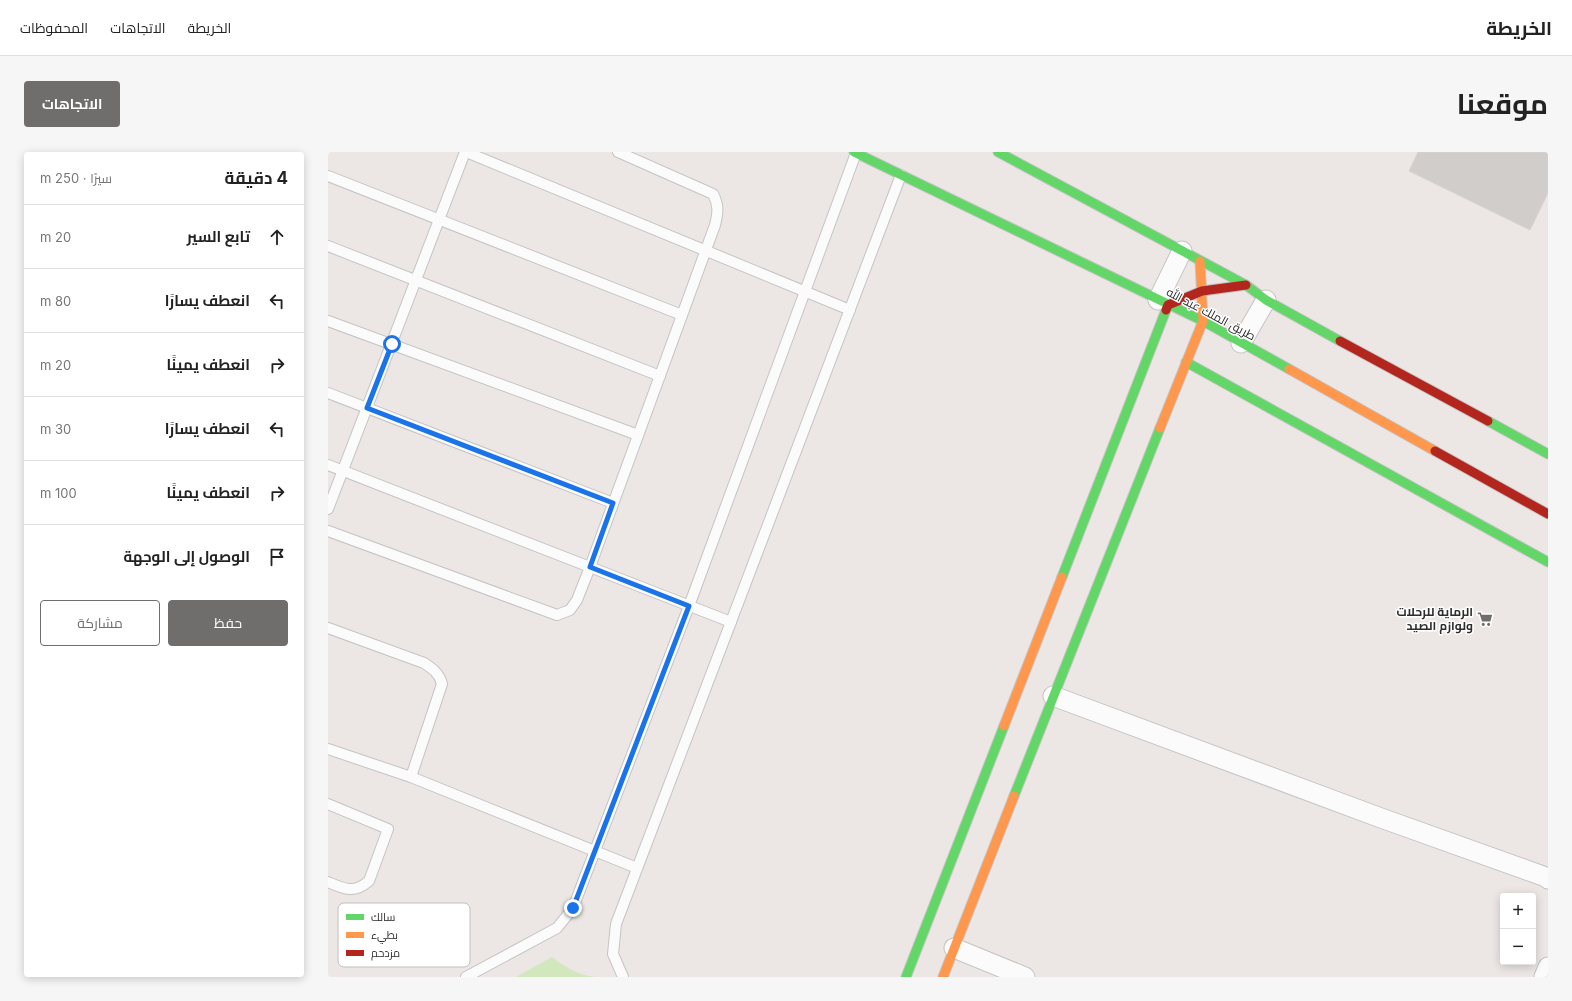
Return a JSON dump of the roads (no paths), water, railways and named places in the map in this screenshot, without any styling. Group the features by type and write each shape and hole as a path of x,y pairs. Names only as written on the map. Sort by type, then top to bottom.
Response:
{"street":[{"path":"998,152 1246,285 1266,300 1548,454"},
{"name":"طريق الملك عبد الله","path":"855,153 1203,321 1548,514"},
{"path":"906,977 1182,251"},
{"path":"943,977 1053,696 1203,321 1200,261"},
{"path":"1163,302 1202,291 1246,285"},
{"path":"1240,343 1266,300"},
{"path":"1186,362 1548,562"},
{"path":"1053,696 1548,879"},
{"path":"954,948 1025,977"},
{"path":"1544,977 1548,967"}],"lane":[{"path":"328,509 465,152 850,310"},
{"path":"328,531 557,615 570,610 577,600 590,567 706,250 717,216 718,208 713,194 618,152"},
{"path":"466,977 557,928 573,908 689,606 855,153"},
{"path":"623,977 613,954 616,924 902,175"},
{"path":"328,176 682,315"},
{"path":"328,246 660,376"},
{"path":"328,321 638,434"},
{"path":"328,394 613,503"},
{"path":"328,465 731,622"},
{"path":"328,628 424,663 435,671 440,677 442,684 411,777"},
{"path":"328,749 411,777 637,868"},
{"path":"328,804 388,828 369,881 354,889 346,889 328,882"}],"place":[{"name":"الرماية للرحلات ولوازم الصيد","path":"1485,619"}]}
